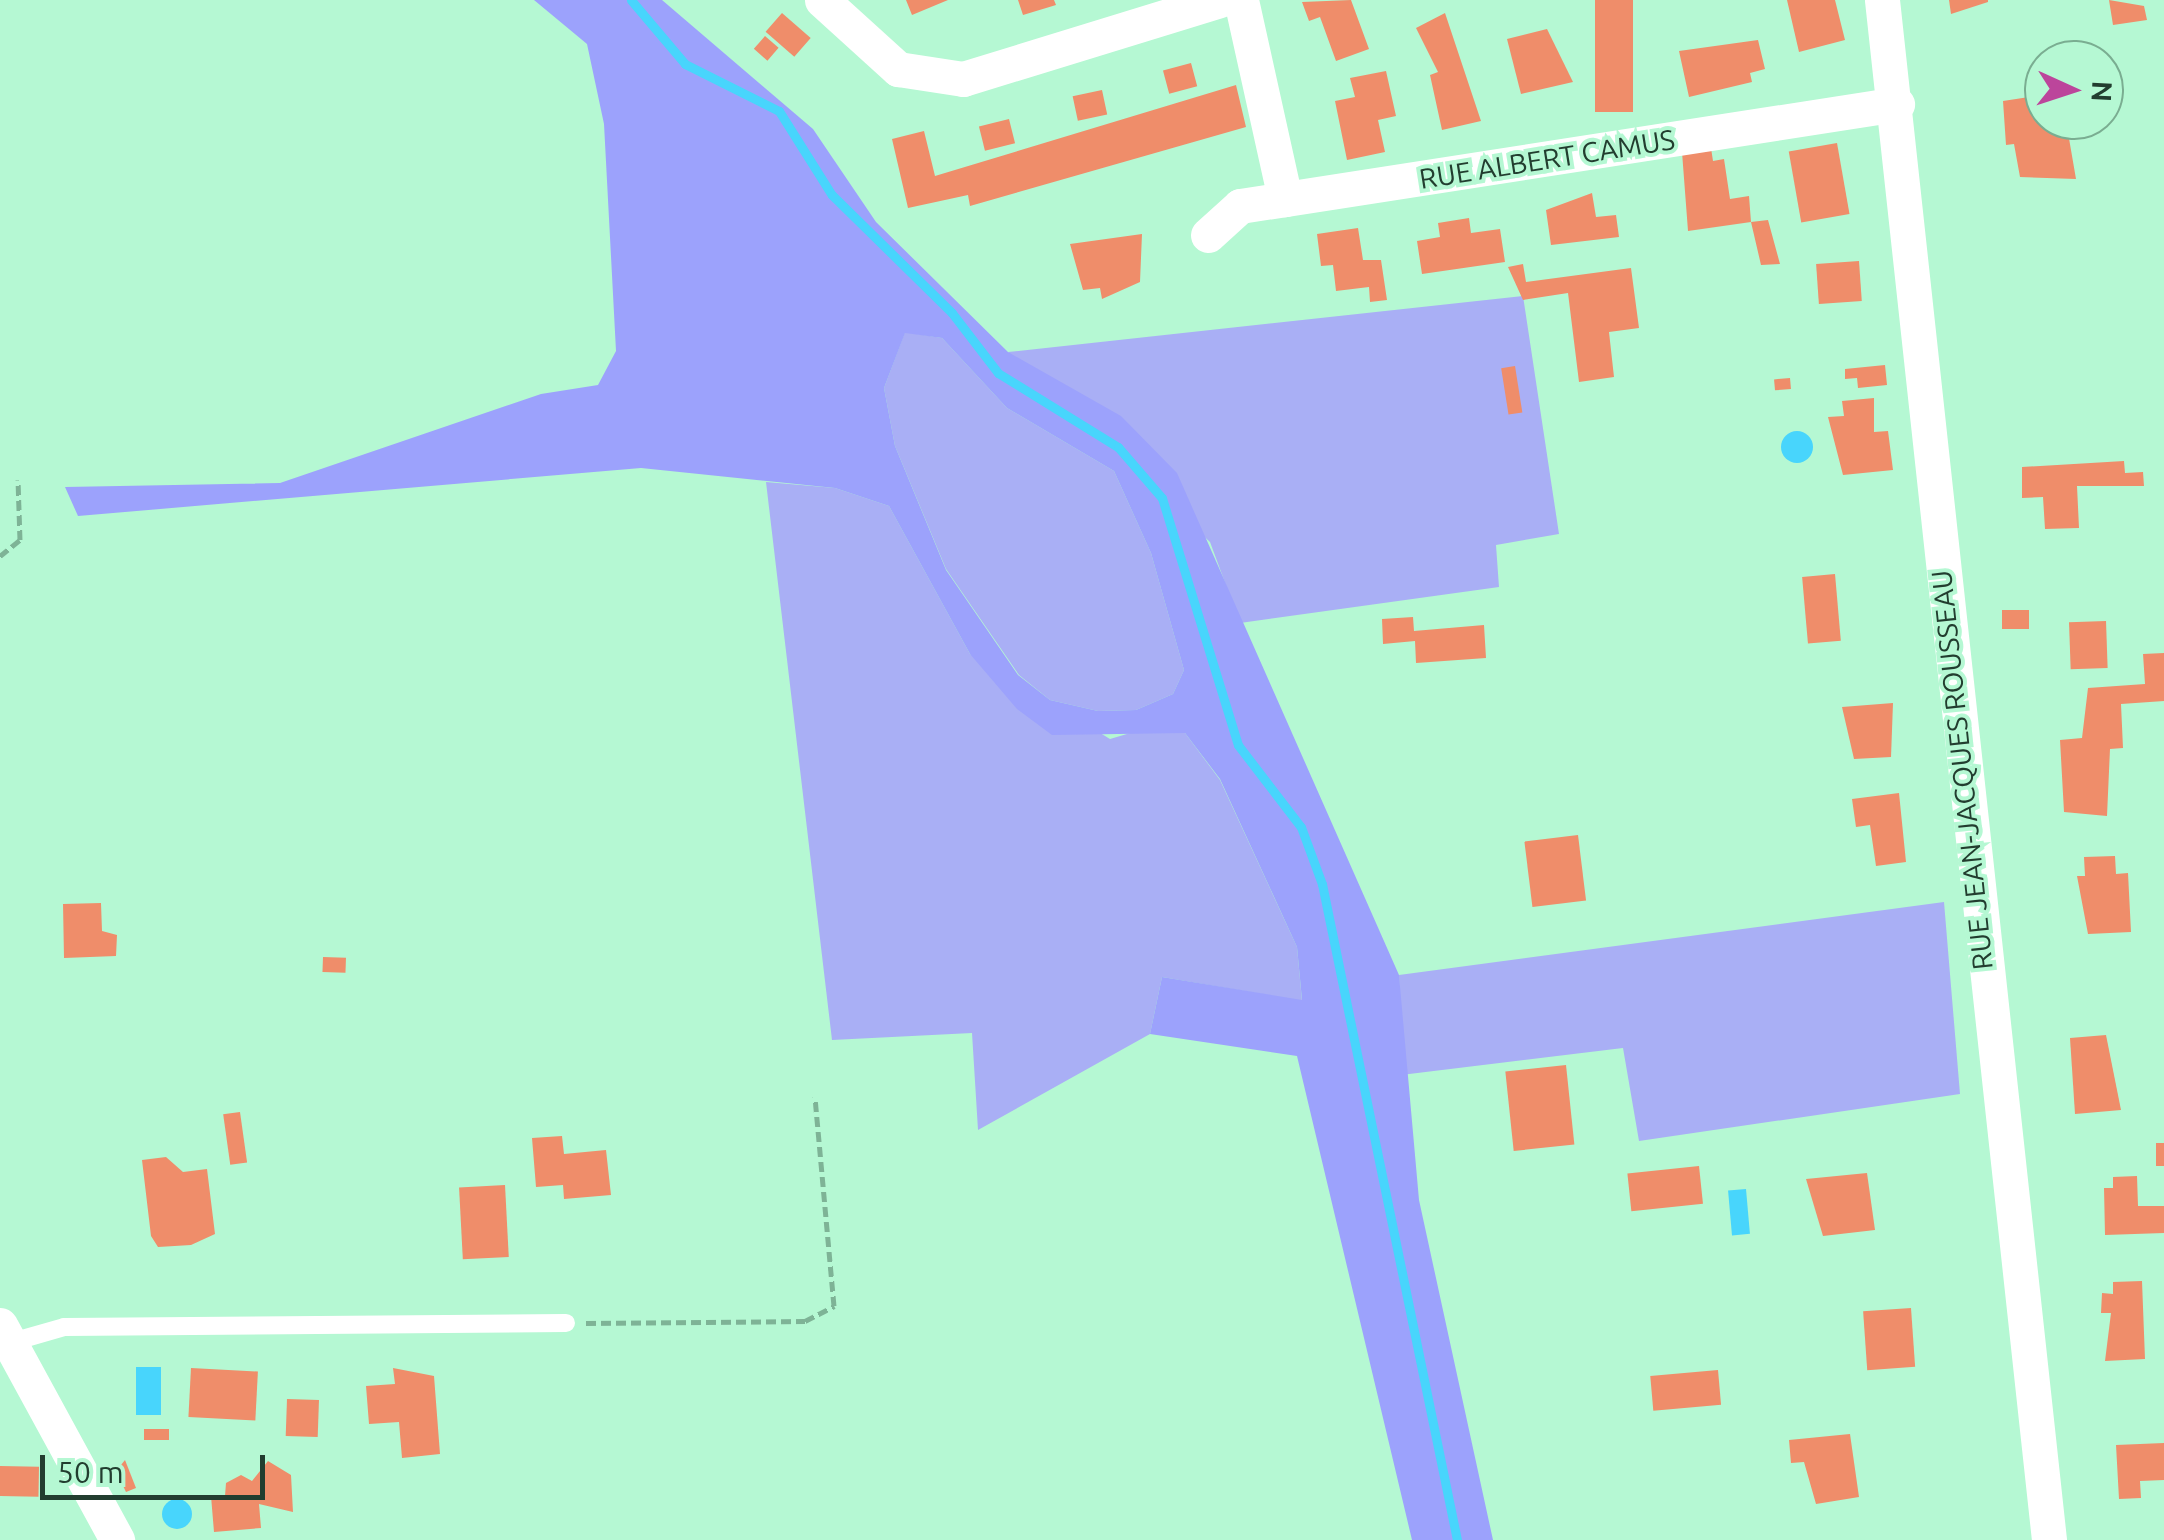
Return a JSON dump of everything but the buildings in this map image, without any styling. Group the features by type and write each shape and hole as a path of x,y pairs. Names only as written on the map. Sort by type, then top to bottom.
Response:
{"street":[{"path":"822,0 898,68 963,79 1219,0"},
{"path":"1241,0 1285,199"},
{"name":"RUE JEAN-JACQUES ROUSSEAU","path":"1882,0 1897,104 2012,1262 2049,1540"},
{"name":"RUE ALBERT CAMUS","path":"1208,235 1240,206 1897,104"},
{"path":"6,1334 118,1540"}],"lane":[{"path":"6,1334 64,1328 566,1323"}],"path":[{"path":"0,556 20,540 18,480"},
{"path":"566,1323 805,1321 834,1306 815,1097"}],"shaded area":[{"path":"534,0 662,0 813,129 876,222 1008,352 1121,416 1177,473 1399,975 1419,1200 1493,1540 1412,1540 1297,1056 1150,1034 1162,977 1302,1000 1297,947 1220,779 1185,733 1052,735 1017,709 970,654 889,506 835,488 641,468 78,516 65,487 280,483 541,394 598,385 616,351 604,124 587,44","holes":["905,333 942,338 1007,408 1114,471 1151,553 1184,670 1173,694 1136,710 1098,711 1050,700 1018,675 946,570 895,446 884,388"]},
{"path":"1523,296 1559,534 1496,545 1499,587 1240,623 1210,542 1008,352"},
{"path":"905,332 942,338 1007,408 1114,471 1151,553 1184,670 1173,694 1136,710 1098,711 1050,700 1019,675 946,569 895,446 884,388"},
{"path":"1797,431 1808,436 1813,447 1808,458 1797,463 1786,458 1781,447 1786,436"},
{"path":"766,482 835,488 889,506 970,654 1110,739 1154,726 1185,733 1220,780 1297,947 1302,1001 1162,977 1150,1034 978,1130 972,1033 832,1040"},
{"path":"1944,902 1960,1094 1639,1141 1623,1048 1401,1075 1399,975"},
{"path":"1746,1189 1750,1234 1732,1235 1728,1191"},
{"path":"136,1367 161,1367 161,1415 136,1415"},
{"path":"177,1499 188,1503 192,1514 188,1525 177,1529 166,1525 162,1514 166,1503"}],"waterway":[{"path":"631,0 685,64 779,111 832,195 952,313 998,373 1118,447 1162,498 1238,745 1301,827 1322,884 1457,1540"}]}
